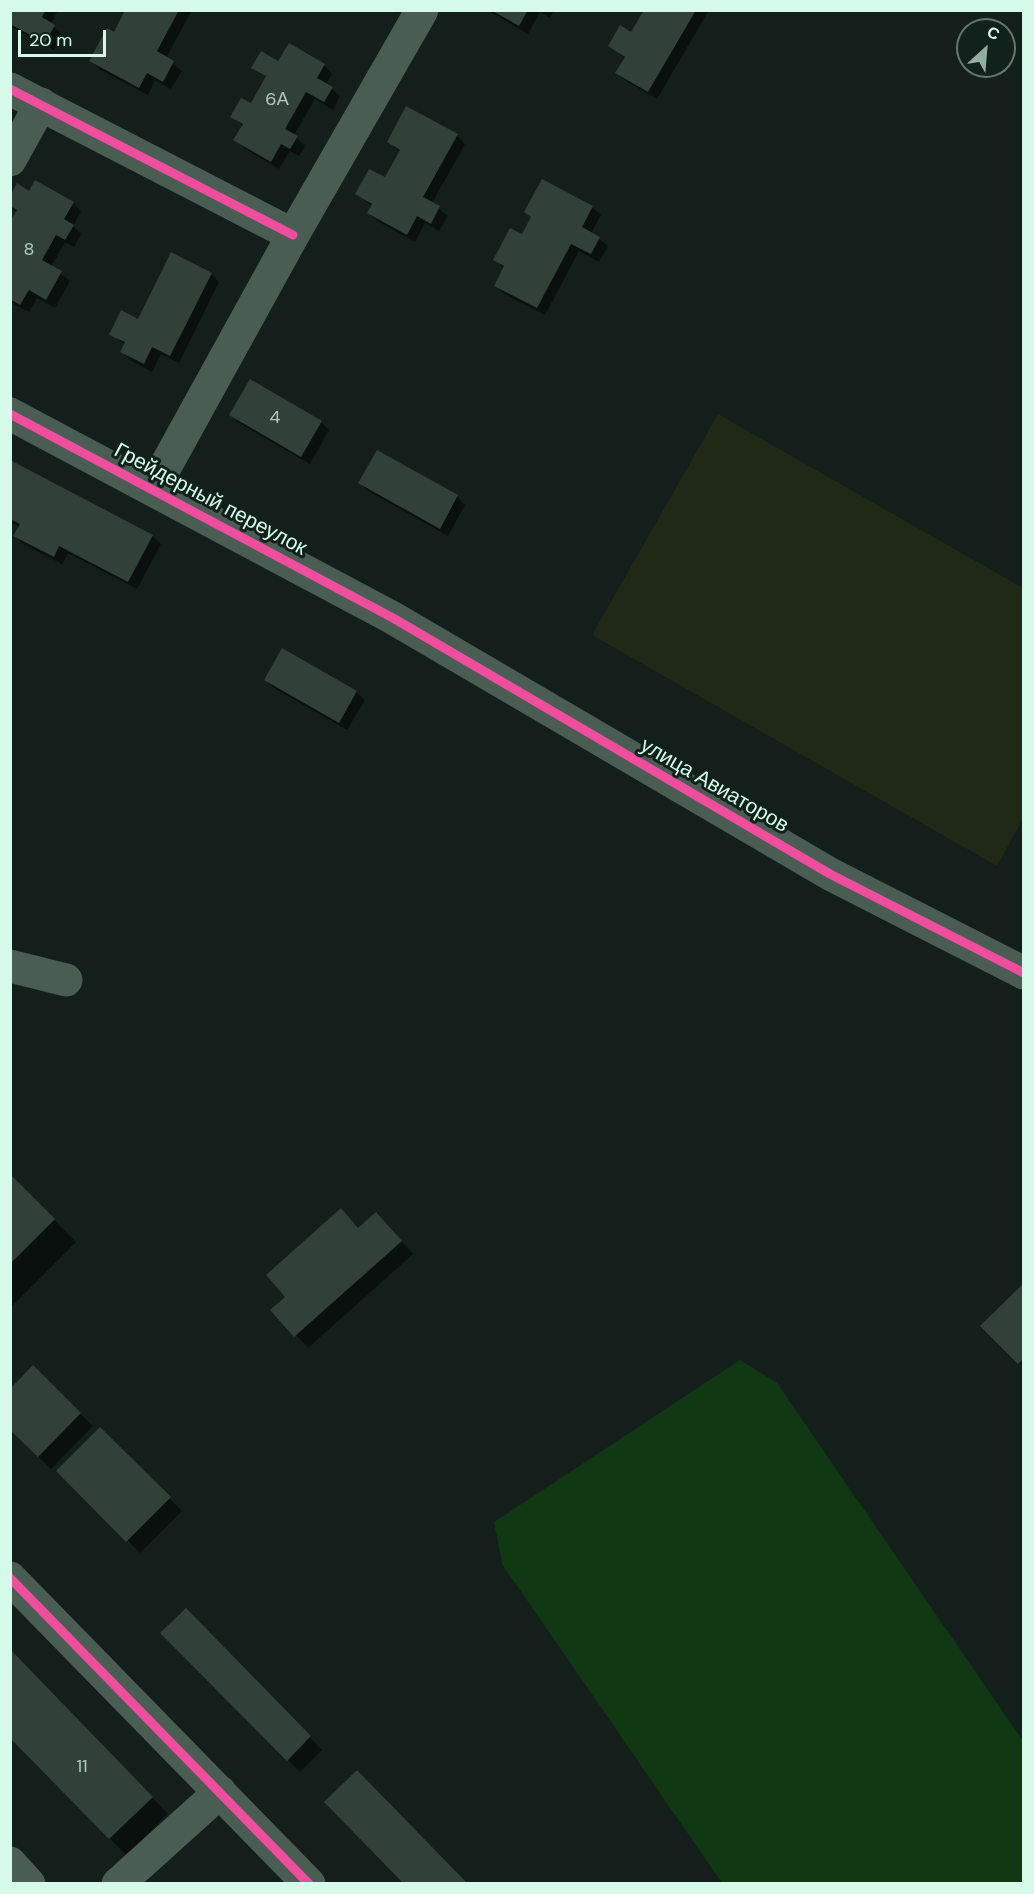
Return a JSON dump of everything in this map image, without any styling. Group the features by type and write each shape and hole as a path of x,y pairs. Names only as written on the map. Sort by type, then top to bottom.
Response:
{"street":[{"path":"153,489 293,235 422,10"},
{"path":"10,89 293,235"},
{"path":"10,160 41,104"},
{"name":"Грейдерный переулок","path":"10,414 393,618"},
{"name":"улица Авиаторов","path":"393,618 830,874 1023,974"},
{"path":"10,966 66,980"},
{"path":"10,1578 309,1884"},
{"path":"121,1883 220,1792"},
{"path":"10,1863 29,1884"}],"shaded area":[{"path":"718,414 1023,588 1023,819 997,866 592,635"},
{"path":"740,1360 777,1383 1023,1741 1023,1883 722,1883 502,1564 494,1522"}],"building":[{"path":"10,10 46,10 42,17 55,25 45,43 10,24"},
{"path":"125,10 179,10 157,51 174,61 163,82 147,73 139,88 89,61 107,28 114,32"},
{"path":"491,10 528,10 519,26"},
{"path":"644,10 696,10 648,92 615,73 625,57 608,46 620,25 631,32"},
{"path":"289,43 325,64 317,78 333,87 324,102 306,92 285,129 298,136 290,149 281,144 271,162 233,140 243,124 230,117 241,98 251,103 266,76 251,68 261,51 278,61"},
{"path":"406,106 458,134 423,197 440,206 431,224 417,216 407,235 367,213 372,204 355,194 369,169 385,177 400,150 387,142"},
{"path":"542,179 593,206 582,227 600,237 591,254 571,244 537,308 494,286 504,266 493,260 510,228 522,234 531,217 524,212"},
{"path":"35,180 74,202 64,219 74,225 65,240 56,235 42,260 62,271 46,300 29,290 20,305 10,299 10,221 17,210 10,206 10,196 17,183 29,191"},
{"path":"171,252 212,273 170,356 152,347 144,364 120,352 125,342 109,335 121,310 138,319"},
{"path":"250,379 322,421 301,457 229,415"},
{"path":"377,450 458,495 440,529 358,483"},
{"path":"10,460 153,535 128,582 59,546 54,557 13,536 20,524 10,519"},
{"path":"282,648 357,691 339,723 264,680"},
{"path":"12,1176 55,1219 10,1264 10,1177"},
{"path":"341,1208 358,1228 376,1212 402,1241 294,1337 270,1310 285,1297 266,1275"},
{"path":"1024,1283 1024,1359 1018,1364 980,1326"},
{"path":"33,1365 81,1413 38,1457 10,1430 10,1389"},
{"path":"100,1427 171,1497 126,1542 56,1471"},
{"path":"186,1608 311,1736 287,1761 160,1633"},
{"path":"10,1649 153,1797 109,1839 10,1738"},
{"path":"357,1770 468,1884 404,1884 324,1802"}],"cycle path":[{"path":"10,89 293,235"},
{"path":"10,414 393,618 830,874 1024,973"},
{"path":"10,1578 309,1884"}]}
